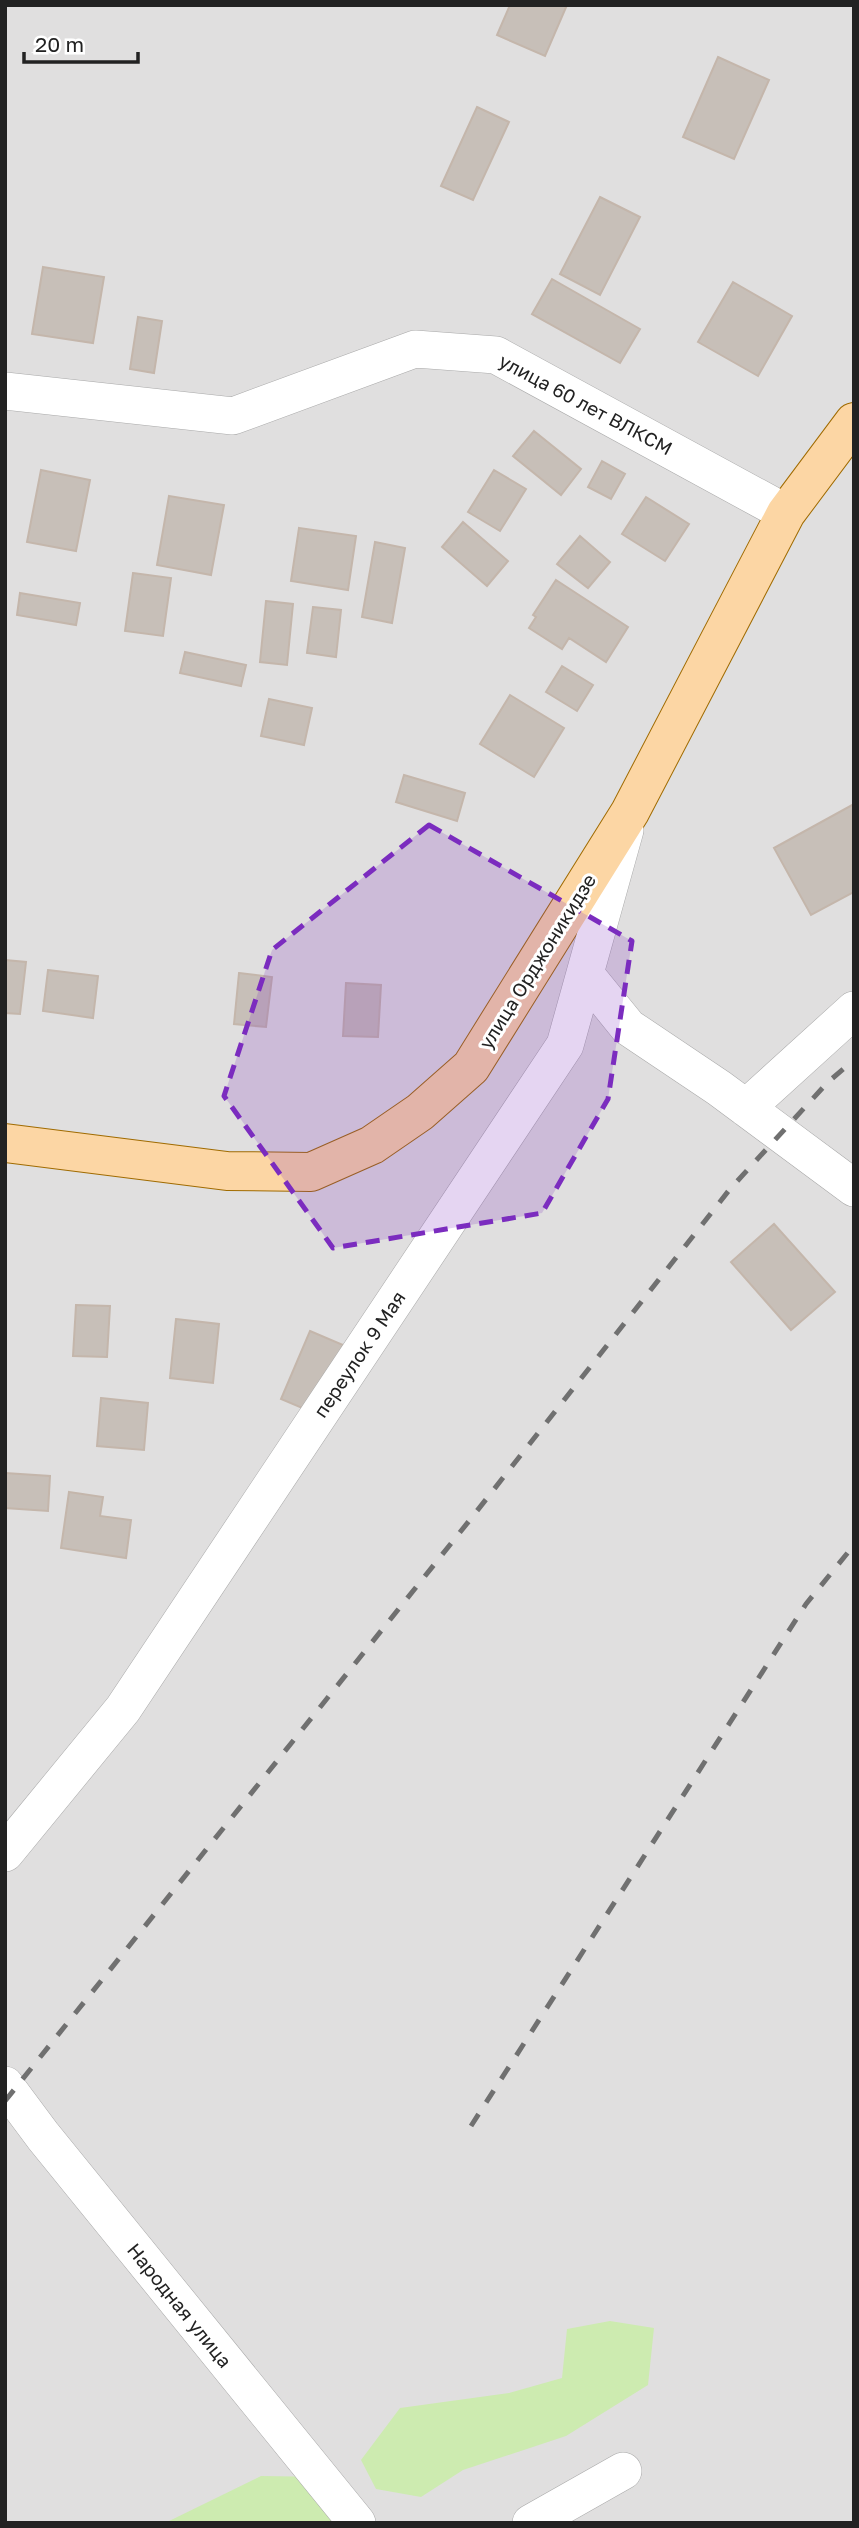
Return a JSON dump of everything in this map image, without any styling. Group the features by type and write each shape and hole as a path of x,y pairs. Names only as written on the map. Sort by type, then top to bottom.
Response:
{"main road":[{"name":"улица Орджоникидзе","path":"5,1143 226,1171 311,1172 372,1145 420,1112 471,1067 630,813 786,513 854,422"}],"street":[{"name":"улица 60 лет ВЛКСМ","path":"5,391 233,416 415,349 496,355 786,513"},
{"name":"переулок 9 Мая","path":"5,1853 123,1709 565,1045 630,813"},
{"path":"585,974 628,1027 747,1108 854,1188"},
{"path":"747,1108 854,1010"},
{"name":"Народная улица","path":"5,2085 43,2136 357,2523"},
{"path":"531,2523 623,2471"}],"highlighted area":[{"path":"429,825 632,941 608,1099 542,1213 333,1248 224,1096 272,950"}],"shaded area":[{"path":"5,5 854,5 854,2523 5,2523"}],"green space":[{"path":"610,2321 654,2328 648,2385 566,2436 463,2470 421,2497 376,2489 361,2460 400,2408 509,2393 562,2378 567,2329"},
{"path":"261,2476 329,2477 335,2523 165,2523"}],"building":[{"path":"510,5 567,5 545,56 497,35"},
{"path":"718,57 769,80 734,159 683,137"},
{"path":"477,107 509,122 473,200 441,186"},
{"path":"600,197 640,217 600,295 560,274"},
{"path":"43,267 104,277 93,343 32,334"},
{"path":"552,279 640,329 620,363 532,314"},
{"path":"733,282 792,316 758,376 698,342"},
{"path":"138,317 162,321 154,373 130,369"},
{"path":"534,431 581,469 561,495 513,456"},
{"path":"602,461 625,474 611,499 588,487"},
{"path":"41,470 90,480 76,551 27,542"},
{"path":"494,470 526,489 500,531 468,512"},
{"path":"169,496 224,505 211,575 157,565"},
{"path":"646,497 689,524 665,561 622,534"},
{"path":"463,522 508,561 487,586 442,547"},
{"path":"299,528 356,536 348,590 291,581"},
{"path":"580,536 610,562 588,588 557,564"},
{"path":"375,542 405,548 392,623 362,617"},
{"path":"133,573 171,578 163,636 125,631"},
{"path":"556,580 628,627 606,662 569,638 562,649 529,628 536,617 533,615"},
{"path":"20,593 80,603 76,625 17,615"},
{"path":"266,601 293,604 287,665 260,662"},
{"path":"313,607 341,610 336,657 307,653"},
{"path":"185,652 246,665 241,686 180,673"},
{"path":"562,666 593,685 577,711 546,692"},
{"path":"510,695 564,728 534,777 480,744"},
{"path":"269,699 312,708 304,745 261,736"},
{"path":"404,775 465,793 457,821 396,802"},
{"path":"854,804 854,892 811,915 774,848"},
{"path":"5,960 26,962 20,1014 5,1013"},
{"path":"48,970 98,976 93,1018 43,1011"},
{"path":"239,973 272,977 266,1027 234,1024"},
{"path":"346,983 381,985 378,1037 343,1036"},
{"path":"774,1224 835,1292 791,1330 731,1262"},
{"path":"76,1305 110,1306 107,1357 73,1356"},
{"path":"176,1319 219,1324 213,1383 170,1378"},
{"path":"310,1331 343,1345 314,1413 281,1399"},
{"path":"101,1398 148,1403 144,1450 97,1446"},
{"path":"5,1473 50,1476 48,1511 5,1508"},
{"path":"69,1492 103,1497 100,1516 131,1520 126,1558 61,1548"}],"railway":[{"path":"5,2101 469,1521 730,1189 828,1082 854,1060"},
{"path":"471,2126 806,1604 854,1545"}]}
